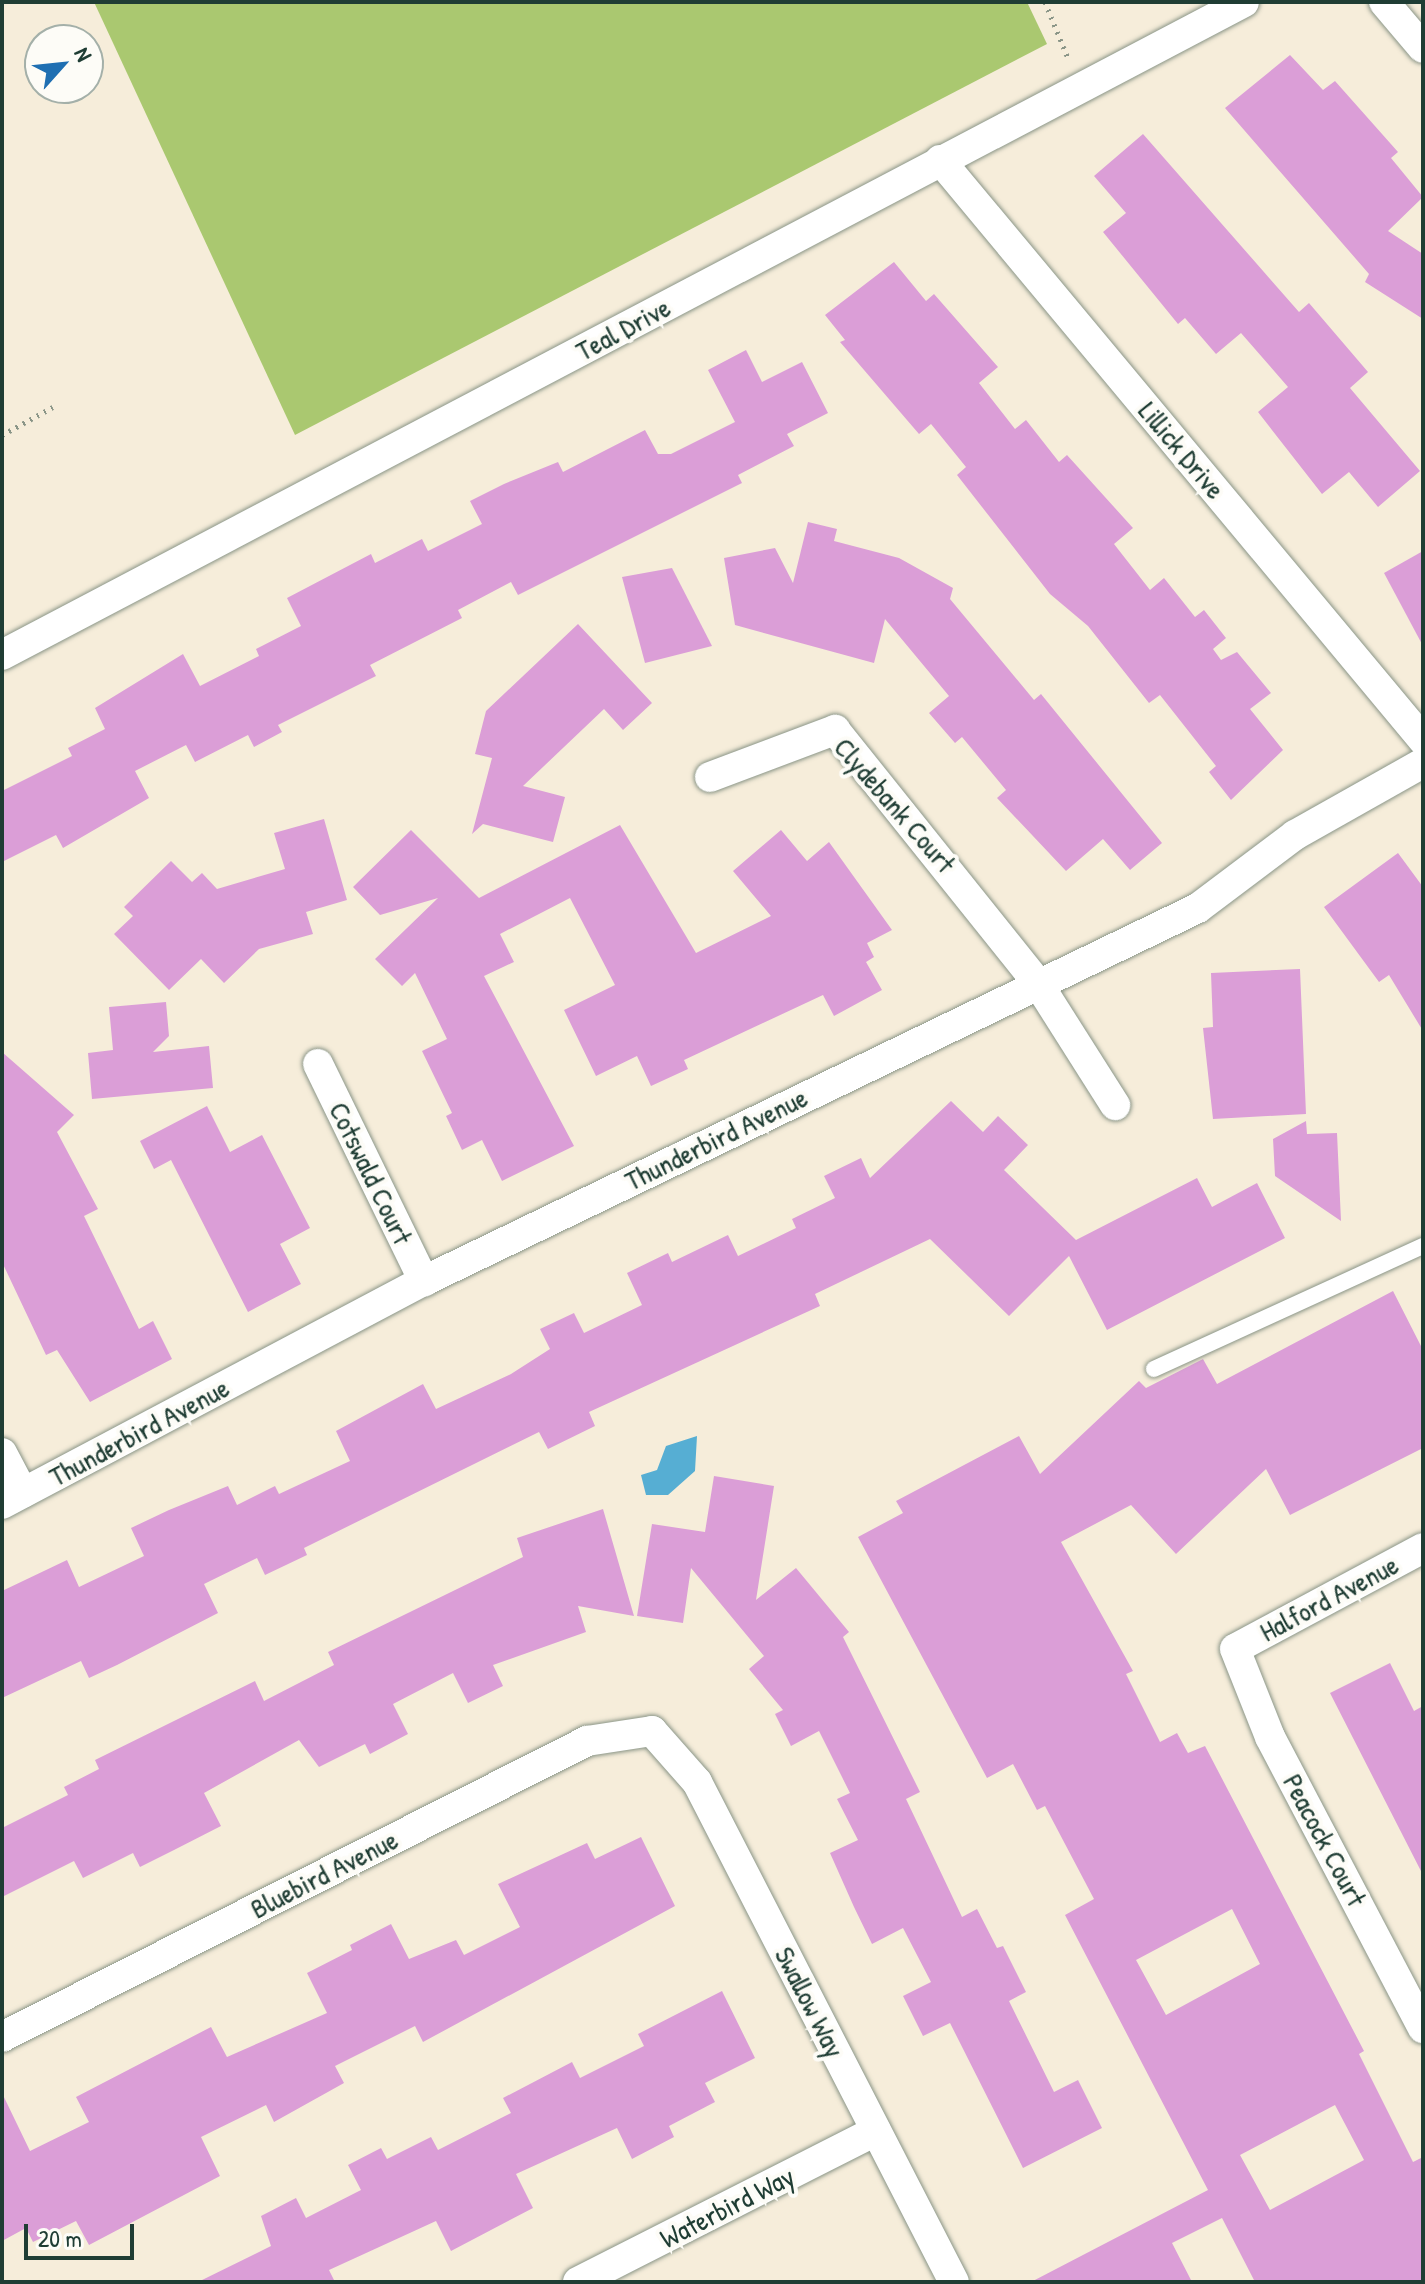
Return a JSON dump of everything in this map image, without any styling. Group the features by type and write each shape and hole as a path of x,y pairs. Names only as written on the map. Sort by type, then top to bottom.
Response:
{"street":[{"name":"Teal Drive","path":"2,655 1244,2"},
{"path":"1384,2 1423,48"},
{"name":"Lillick Drive","path":"940,160 1423,740"},
{"name":"Clydebank Court","path":"710,777 835,730 1037,982"},
{"name":"Thunderbird Avenue","path":"13,1498 424,1281 1037,982 1198,908 1295,835 1423,763"},
{"path":"1037,982 1115,1105"},
{"name":"Cotswald Court","path":"318,1064 424,1281"},
{"path":"2,1453 13,1498"},
{"name":"Halford Avenue","path":"1235,1649 1423,1548"},
{"name":"Peacock Court","path":"1235,1649 1270,1737 1423,2028"},
{"name":"Bluebird Avenue","path":"2,2037 587,1741 652,1731"},
{"name":"Swallow Way","path":"652,1731 697,1782 954,2282"},
{"name":"Waterbird Way","path":"578,2282 876,2131"}],"lane":[{"path":"1154,1369 1423,1246"}],"path":[{"path":"1045,2 1084,86"},
{"path":"2,435 53,407"}],"green space":[{"path":"94,2 1027,2 1047,44 295,435"}],"water":[{"path":"697,1436 695,1471 668,1495 646,1495 641,1475 657,1470 666,1446"}],"building":[{"path":"1290,55 1323,90 1335,81 1398,152 1391,158 1423,197 1388,231 1423,254 1423,319 1365,282 1369,274 1225,108"},
{"path":"1143,134 1299,312 1309,303 1368,372 1350,388 1420,471 1378,507 1349,472 1322,494 1258,412 1288,387 1241,333 1216,354 1185,318 1178,324 1103,232 1126,213 1094,176"},
{"path":"894,262 926,301 934,294 998,367 979,383 1015,429 1026,420 1059,462 1067,455 1133,528 1114,544 1150,590 1164,578 1195,617 1204,610 1226,638 1213,649 1221,660 1237,652 1271,693 1250,709 1283,750 1231,800 1209,772 1216,766 1160,695 1149,703 1088,626 1050,594 957,475 966,467 931,424 919,434 840,342 845,340 825,315"},
{"path":"746,350 762,382 802,362 828,413 787,434 794,446 738,475 742,483 518,595 511,582 458,610 462,618 370,665 376,676 278,725 282,732 254,747 248,735 195,762 186,745 135,771 149,798 63,848 56,835 2,862 2,791 72,756 68,748 105,729 95,708 183,654 200,686 259,656 256,649 301,626 287,598 371,554 375,563 422,539 428,551 482,524 470,501 504,484 558,462 563,472 645,430 658,454 671,454 735,422 708,370"},
{"path":"808,522 837,529 834,541 899,558 953,588 950,599 1034,700 1041,694 1162,843 1130,870 1103,839 1066,871 997,798 1006,790 962,737 955,743 929,713 949,696 885,619 874,663 735,625 724,558 775,548 793,583"},
{"path":"1423,551 1423,646 1384,573"},
{"path":"672,568 712,646 645,663 622,577"},
{"path":"578,624 652,703 623,730 604,709 523,786 565,797 553,842 483,824 472,834 492,758 475,754 486,711"},
{"path":"324,819 347,900 306,912 313,934 259,949 224,983 201,959 169,990 114,934 133,916 124,907 171,861 192,882 202,873 217,889 285,869 274,833"},
{"path":"620,825 696,953 771,916 733,871 781,830 807,861 829,842 892,930 867,943 874,957 866,962 882,990 834,1016 823,995 684,1060 688,1069 651,1086 637,1056 596,1076 564,1010 615,985 570,898 500,934 514,962 484,976 574,1146 502,1181 482,1140 462,1150 446,1116 452,1113 422,1051 447,1039 415,973 402,986 375,959 438,898 380,915 353,887 411,830 479,898"},
{"path":"1398,853 1423,887 1423,1031 1389,975 1379,982 1324,907"},
{"path":"1300,969 1306,1114 1213,1119 1203,1028 1213,1027 1211,973"},
{"path":"166,1002 169,1036 153,1052 209,1046 213,1088 92,1099 88,1053 113,1050 109,1007"},
{"path":"2,1052 74,1115 57,1132 98,1209 84,1216 139,1329 153,1321 172,1359 90,1402 57,1350 46,1355 2,1262"},
{"path":"951,1101 983,1132 998,1116 1028,1145 1004,1170 1076,1240 1197,1178 1212,1207 1257,1183 1285,1238 1107,1330 1069,1256 1009,1316 930,1239 815,1294 820,1306 589,1412 595,1426 548,1449 539,1432 304,1548 307,1555 265,1575 257,1558 204,1584 218,1613 117,1665 89,1678 81,1661 2,1698 2,1591 67,1560 79,1587 144,1556 131,1528 169,1510 228,1486 237,1505 275,1486 279,1494 350,1461 336,1431 423,1384 436,1409 511,1374 550,1349 540,1329 574,1313 584,1333 642,1305 627,1273 668,1253 672,1262 728,1235 738,1256 796,1228 792,1219 835,1198 824,1176 861,1158 870,1178"},
{"path":"207,1106 230,1152 262,1135 310,1228 280,1244 301,1284 248,1312 171,1160 154,1169 140,1141"},
{"path":"1306,1121 1307,1134 1337,1133 1341,1221 1275,1176 1273,1139"},
{"path":"1393,1291 1423,1350 1423,1448 1290,1515 1266,1469 1176,1554 1131,1505 1061,1542 1133,1671 1126,1674 1160,1742 1177,1733 1188,1753 1205,1746 1364,2051 1359,2054 1413,2162 1423,2157 1423,2282 1255,2282 1222,2218 1172,2243 1192,2282 1031,2282 1208,2190 1065,1915 1094,1899 1045,1806 1037,1810 1013,1764 987,1778 858,1537 903,1513 896,1501 1019,1436 1040,1474 1139,1381 1146,1388 1203,1359 1217,1384","holes":["1232,1909 1260,1964 1166,2015 1136,1960","1335,2105 1364,2160 1270,2210 1240,2155"]},
{"path":"714,1476 774,1486 756,1600 796,1568 849,1632 843,1637 920,1792 906,1799 962,1917 977,1909 997,1948 1003,1946 1026,1992 1009,2001 1054,2092 1078,2080 1102,2128 1023,2168 950,2023 923,2036 903,1996 931,1982 903,1928 872,1944 854,1907 830,1853 858,1840 837,1799 850,1793 819,1731 791,1746 775,1714 783,1710 749,1669 764,1656 691,1568 683,1623 637,1616 652,1524 705,1532"},
{"path":"603,1509 634,1616 578,1606 586,1632 493,1665 503,1686 468,1703 453,1673 393,1704 408,1734 370,1754 365,1744 319,1767 299,1740 204,1793 221,1826 140,1867 133,1853 83,1878 74,1861 2,1897 2,1828 68,1795 64,1787 99,1769 95,1760 255,1681 264,1701 334,1665 328,1652 523,1557 517,1538"},
{"path":"1390,1663 1414,1711 1423,1706 1423,1875 1330,1693"},
{"path":"641,1837 675,1906 423,2042 415,2026 335,2066 344,2083 274,2122 266,2105 201,2137 220,2176 89,2245 76,2221 33,2242 26,2228 2,2241 2,2093 30,2151 89,2122 76,2097 211,2027 227,2057 327,2013 307,1973 352,1950 350,1945 391,1924 409,1959 456,1940 464,1955 520,1927 498,1884 587,1843 595,1859"},
{"path":"722,1991 755,2058 705,2083 715,2102 669,2126 674,2137 632,2159 617,2128 516,2174 533,2208 451,2251 436,2221 329,2270 335,2282 198,2282 271,2246 261,2216 296,2198 306,2218 361,2190 348,2165 381,2148 387,2159 431,2137 438,2150 511,2113 503,2098 572,2062 580,2078 644,2046 638,2034"}]}
